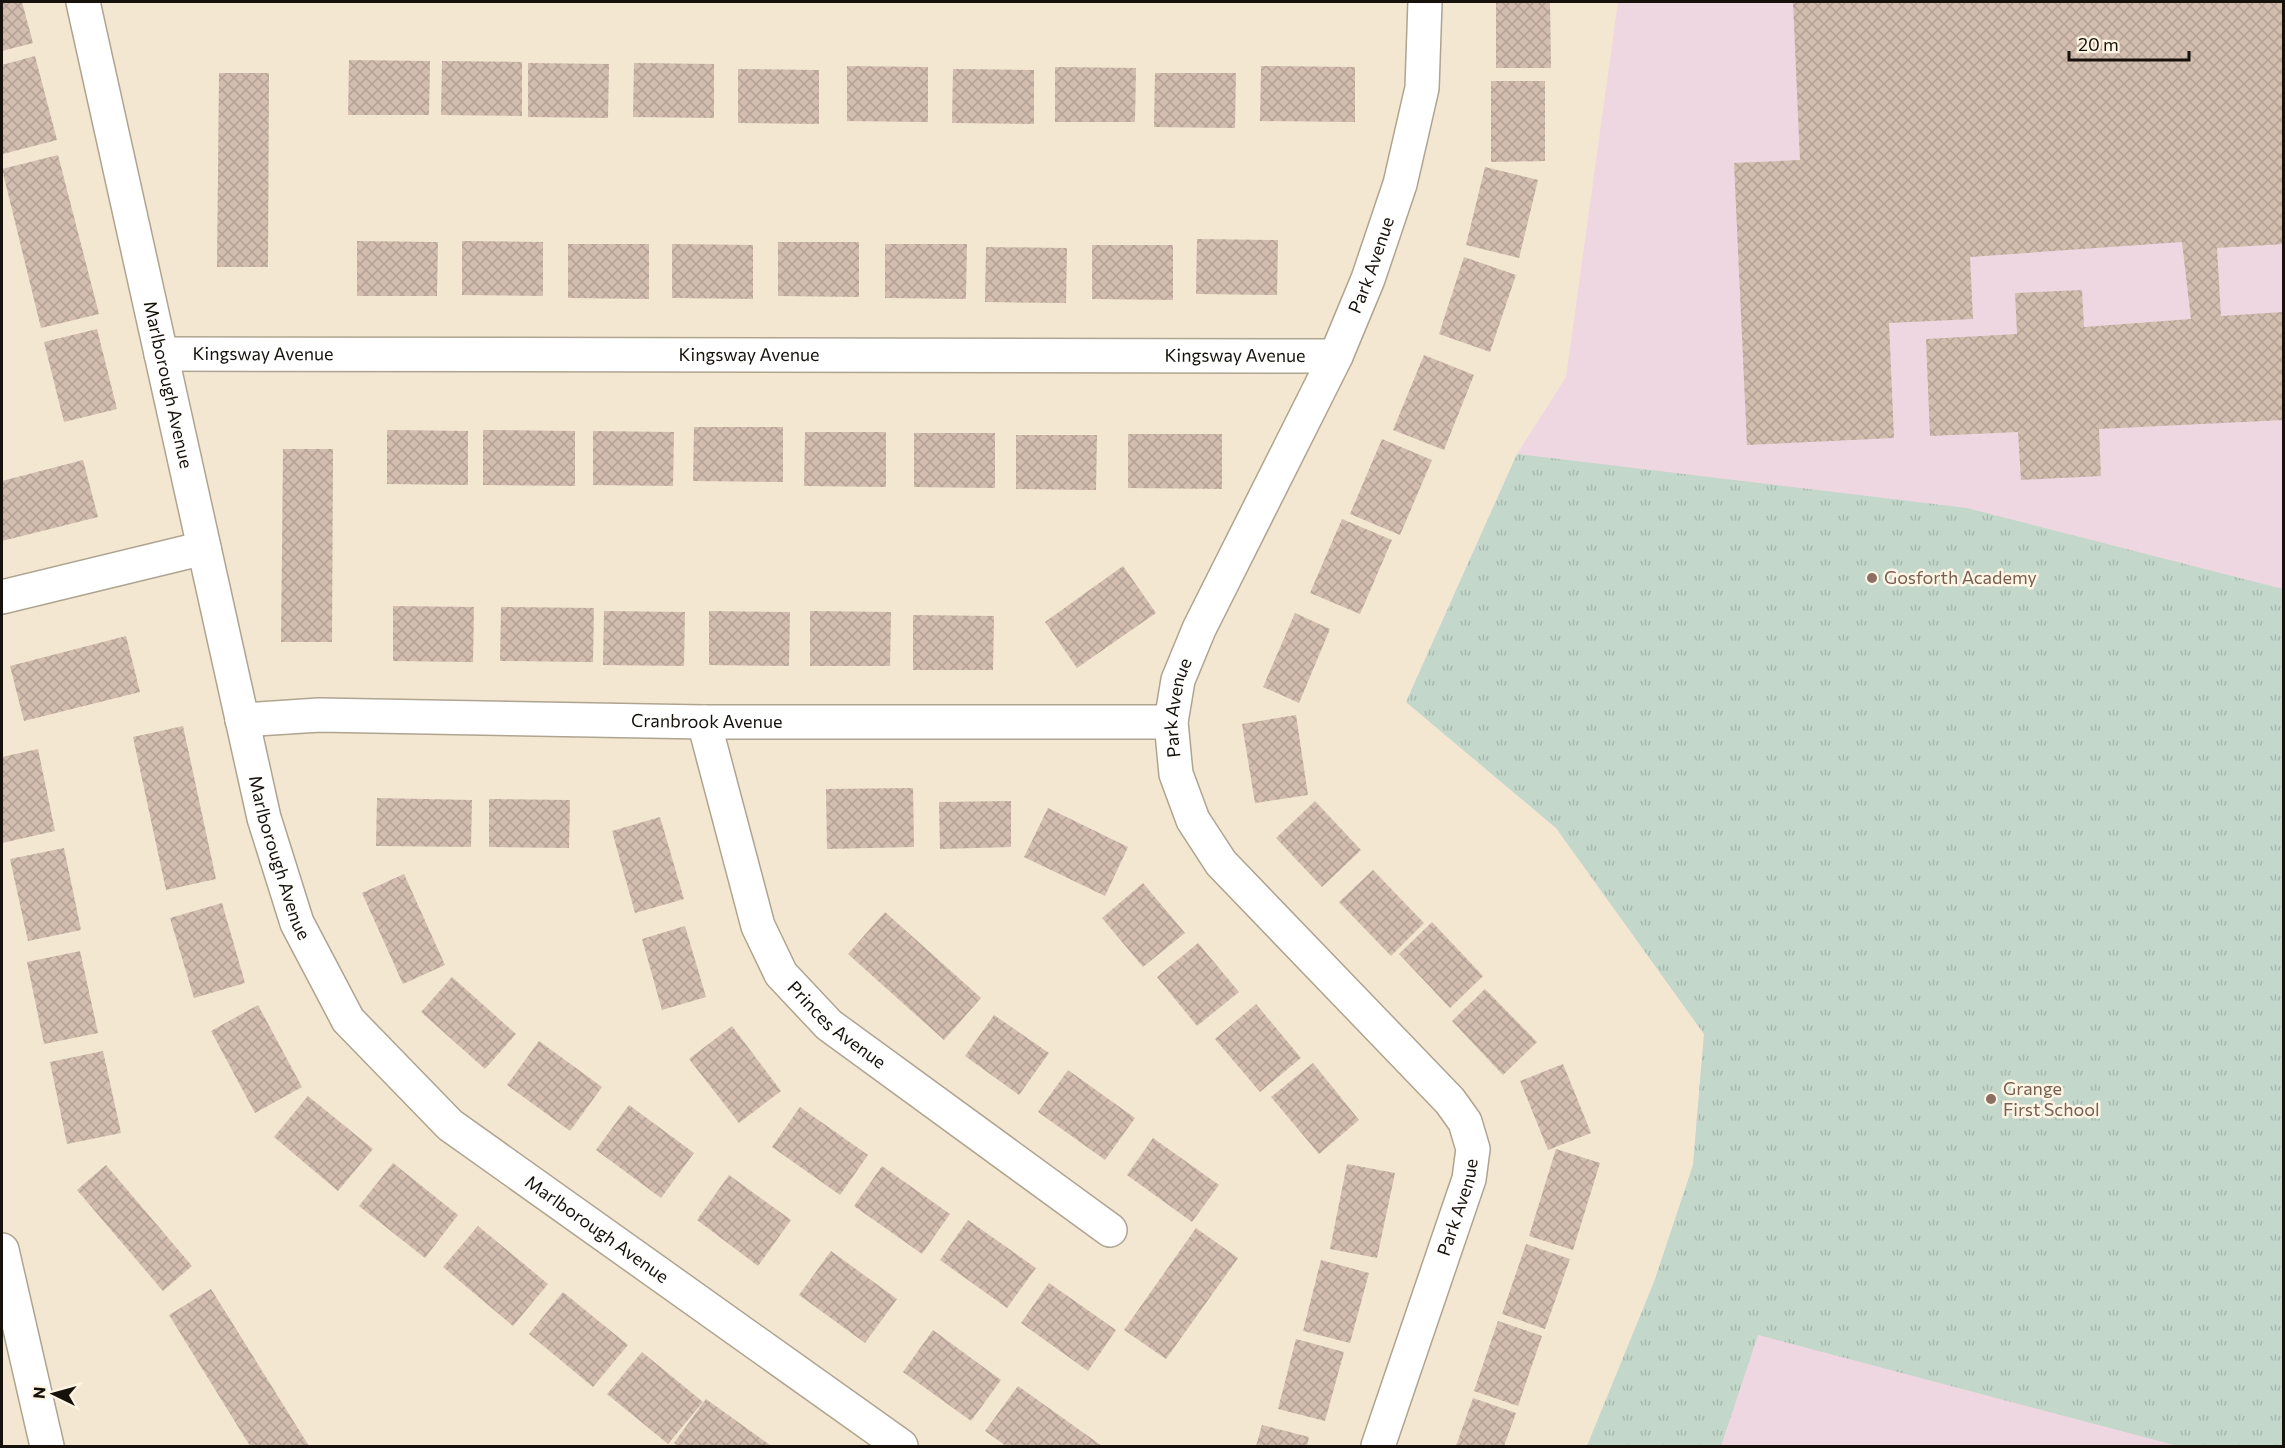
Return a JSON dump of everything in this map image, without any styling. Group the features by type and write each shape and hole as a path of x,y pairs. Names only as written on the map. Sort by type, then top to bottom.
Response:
{"street":[{"name":"Marlborough Avenue","path":"83,2 264,818 297,923 348,1020 450,1125 901,1446"},
{"name":"Park Avenue","path":"1378,1446 1469,1179 1473,1149 1468,1131 1465,1122 1450,1101 1221,863 1192,820 1176,774 1171,722 1178,680 1199,629 1336,356 1368,279 1400,184 1422,88 1425,2"},
{"name":"Kingsway Avenue","path":"161,354 1336,356"},
{"path":"2,597 204,548"},
{"name":"Cranbrook Avenue","path":"242,720 319,715 705,722 1171,722"},
{"name":"Princes Avenue","path":"705,722 758,926 781,974 829,1025 1110,1230"},
{"path":"2,1250 47,1446"}],"shaded area":[{"name":"Gosforth Academy","path":"1618,2 2283,2 2283,1446 1587,1446 1654,1282 1693,1165 1704,1034 1556,828 1406,702 1517,454 1566,377"}],"green space":[{"path":"1517,454 1967,508 2283,589 2283,1446 2178,1446 1758,1335 1721,1446 1587,1446 1654,1282 1693,1165 1704,1034 1556,828 1406,702"}],"building":[{"path":"2,2 22,2 33,43 2,51"},
{"path":"1496,2 1550,2 1551,68 1496,68"},
{"path":"1793,2 2284,2 2284,244 2217,248 2221,316 2284,312 2284,420 2099,429 2101,476 2021,480 2018,432 1930,436 1926,339 2017,334 2015,293 2082,290 2084,327 2191,319 2182,242 1970,257 1973,319 1889,323 1894,438 1747,445 1734,163 1800,160"},
{"path":"35,56 57,140 3,154 2,65"},
{"path":"349,60 430,61 429,115 348,115"},
{"path":"442,61 522,62 522,116 441,115"},
{"path":"528,63 609,64 608,118 528,117"},
{"path":"634,63 714,64 714,118 633,117"},
{"path":"847,66 928,67 928,122 847,121"},
{"path":"1261,66 1355,67 1355,122 1260,121"},
{"path":"1055,67 1136,68 1135,122 1055,122"},
{"path":"738,69 819,70 819,124 738,123"},
{"path":"953,69 1034,70 1034,124 952,123"},
{"path":"219,73 269,73 268,267 217,267"},
{"path":"1155,73 1236,73 1235,128 1154,127"},
{"path":"1491,81 1545,81 1545,161 1491,162"},
{"path":"58,155 99,314 41,328 2,169"},
{"path":"1485,167 1538,180 1519,258 1466,245"},
{"path":"1197,239 1278,240 1277,295 1196,294"},
{"path":"357,241 438,242 437,296 357,296"},
{"path":"462,241 543,242 543,296 462,295"},
{"path":"778,242 859,242 859,297 778,296"},
{"path":"568,244 649,244 649,299 568,298"},
{"path":"672,244 753,245 753,299 672,298"},
{"path":"885,244 967,244 966,299 885,298"},
{"path":"1092,245 1173,245 1173,300 1092,299"},
{"path":"986,247 1067,248 1066,303 985,302"},
{"path":"1464,257 1516,275 1490,352 1439,334"},
{"path":"97,329 117,409 64,422 44,342"},
{"path":"1424,355 1474,375 1444,450 1393,430"},
{"path":"694,427 783,427 783,482 693,481"},
{"path":"387,430 468,431 468,485 387,484"},
{"path":"483,430 575,431 575,486 483,485"},
{"path":"593,431 674,432 673,486 593,485"},
{"path":"805,432 886,432 886,487 804,486"},
{"path":"914,433 995,433 995,488 914,487"},
{"path":"1128,434 1222,434 1222,489 1128,488"},
{"path":"1016,435 1097,435 1096,490 1016,489"},
{"path":"1382,439 1432,460 1400,535 1350,514"},
{"path":"283,449 333,449 332,642 281,642"},
{"path":"83,460 98,517 2,541 2,481"},
{"path":"1342,519 1392,540 1360,614 1310,593"},
{"path":"1123,566 1156,613 1077,668 1045,622"},
{"path":"393,606 474,607 473,662 393,661"},
{"path":"501,607 594,608 593,662 500,661"},
{"path":"604,611 685,612 684,666 603,665"},
{"path":"709,611 790,612 789,666 709,665"},
{"path":"810,611 891,612 890,666 810,666"},
{"path":"1295,613 1330,629 1299,703 1263,687"},
{"path":"913,615 994,616 993,670 913,670"},
{"path":"126,636 140,692 24,721 10,666"},
{"path":"1296,715 1308,795 1255,803 1242,724"},
{"path":"183,726 216,879 166,890 133,737"},
{"path":"38,749 55,831 2,843 2,757"},
{"path":"913,788 914,847 827,849 826,789"},
{"path":"377,798 472,800 471,847 376,846"},
{"path":"489,799 570,800 569,848 489,847"},
{"path":"1011,801 1011,847 940,849 939,802"},
{"path":"1315,801 1361,850 1322,887 1276,838"},
{"path":"1048,808 1128,847 1105,896 1024,857"},
{"path":"660,817 684,899 635,913 612,831"},
{"path":"64,848 81,930 28,941 10,859"},
{"path":"1373,870 1424,923 1391,956 1339,902"},
{"path":"404,874 445,965 403,984 362,893"},
{"path":"1143,883 1185,933 1143,967 1102,918"},
{"path":"222,903 245,983 194,998 170,918"},
{"path":"885,912 981,998 944,1040 848,954"},
{"path":"1432,922 1483,976 1450,1008 1399,954"},
{"path":"685,926 706,997 662,1010 642,939"},
{"path":"1198,943 1239,992 1197,1026 1157,977"},
{"path":"80,951 98,1033 44,1044 27,962"},
{"path":"452,977 516,1034 485,1069 421,1012"},
{"path":"1485,989 1537,1042 1503,1075 1452,1021"},
{"path":"1256,1004 1301,1058 1260,1092 1215,1039"},
{"path":"258,1005 302,1087 255,1113 211,1031"},
{"path":"994,1015 1049,1053 1019,1095 965,1056"},
{"path":"732,1026 781,1091 739,1123 689,1059"},
{"path":"539,1041 602,1087 570,1131 507,1085"},
{"path":"103,1051 121,1133 67,1144 50,1062"},
{"path":"1313,1063 1359,1120 1319,1154 1271,1097"},
{"path":"1563,1064 1591,1133 1548,1150 1520,1081"},
{"path":"1068,1070 1135,1118 1105,1160 1038,1112"},
{"path":"308,1096 373,1149 338,1191 274,1137"},
{"path":"629,1105 694,1153 661,1198 596,1150"},
{"path":"800,1107 868,1155 840,1195 772,1147"},
{"path":"1153,1138 1219,1185 1192,1222 1127,1175"},
{"path":"1556,1149 1600,1163 1573,1250 1529,1236"},
{"path":"393,1163 458,1215 425,1258 359,1206"},
{"path":"1347,1164 1395,1173 1377,1258 1330,1249"},
{"path":"106,1165 192,1266 163,1291 77,1190"},
{"path":"882,1166 950,1214 922,1254 854,1206"},
{"path":"729,1175 791,1220 758,1266 697,1220"},
{"path":"968,1220 1036,1268 1007,1308 940,1260"},
{"path":"478,1226 548,1284 513,1326 443,1267"},
{"path":"1196,1228 1238,1258 1166,1359 1124,1330"},
{"path":"1526,1244 1570,1259 1545,1329 1502,1314"},
{"path":"831,1251 897,1299 865,1343 799,1295"},
{"path":"1321,1260 1369,1273 1350,1343 1303,1331"},
{"path":"1049,1283 1116,1330 1088,1371 1021,1323"},
{"path":"211,1289 309,1446 250,1446 169,1315"},
{"path":"563,1292 628,1345 593,1387 529,1334"},
{"path":"1498,1321 1542,1336 1518,1406 1474,1391"},
{"path":"933,1330 1001,1380 971,1421 903,1372"},
{"path":"1296,1339 1344,1352 1325,1421 1278,1409"},
{"path":"642,1352 703,1402 668,1444 607,1394"},
{"path":"1018,1386 1102,1446 1006,1446 985,1431"},
{"path":"1473,1398 1516,1413 1504,1446 1456,1446"},
{"path":"706,1399 770,1445 679,1446 674,1443"},
{"path":"1262,1425 1309,1437 1307,1446 1256,1446"}],"place":[{"name":"Gosforth Academy","path":"1872,578"},
{"name":"Grange First School","path":"1991,1099"}]}
